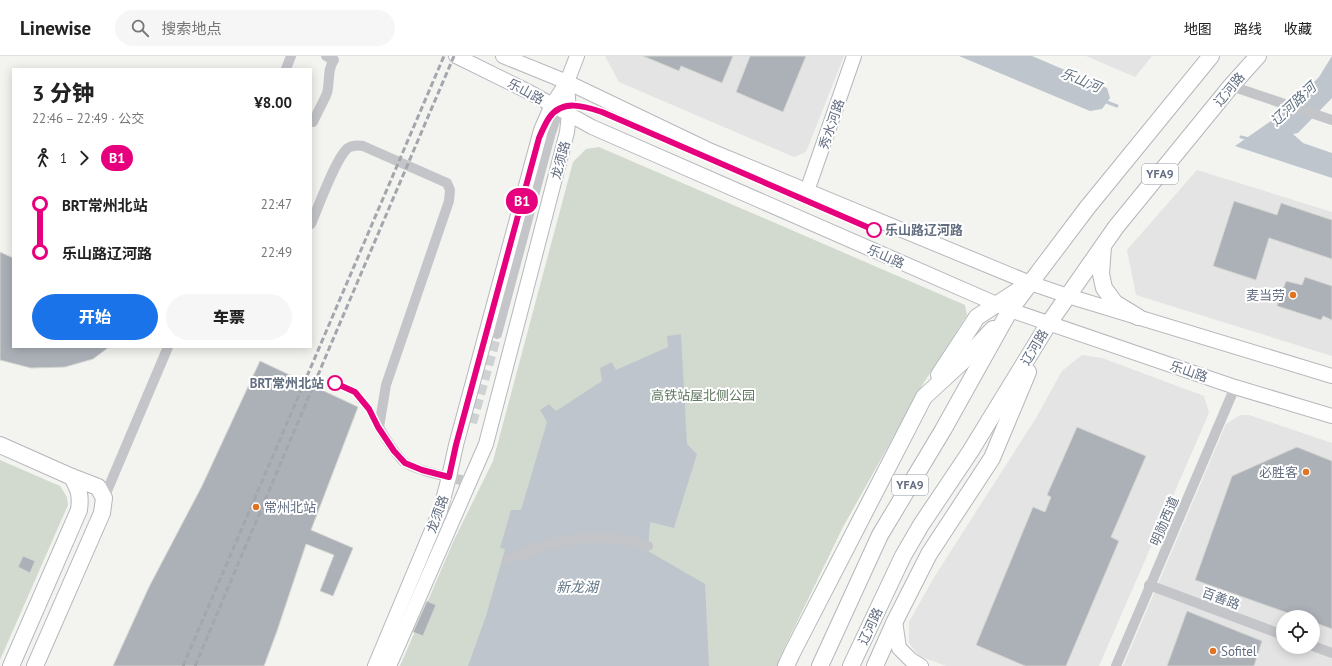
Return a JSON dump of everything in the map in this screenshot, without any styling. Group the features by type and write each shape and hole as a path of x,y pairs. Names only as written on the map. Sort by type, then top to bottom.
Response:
{"main road":[{"path":"444,56 483,69"},
{"name":"乐山路","path":"456,56 600,130 1003,307 1235,387 1332,416"},
{"name":"乐山路","path":"503,56 567,82 711,151 1030,283 1068,296 1332,376"},
{"name":"龙须路","path":"389,666 486,444 566,137 560,109 567,82 577,56"},
{"name":"秀水河路","path":"807,191 854,56"},
{"name":"YFA9","path":"820,666 880,535 943,430 1003,307 1030,283 1087,208 1212,56"},
{"name":"辽河路","path":"851,666 903,556 921,525 970,452 1049,323 1116,227 1258,56"},
{"name":"龙须路","path":"375,666 440,511 456,445 541,130 560,109 567,82"},
{"path":"1103,245 1101,274 1104,288 1115,303 1138,317"},
{"path":"786,666 858,522 924,397 963,361 1003,307"},
{"path":"875,666 895,621 929,554 992,458 1049,323"},
{"path":"0,445 98,487 104,498 102,513 35,666"},
{"path":"11,666 79,510 81,497 79,489 72,477"},
{"path":"895,621 899,648 911,660 921,666"}],"street":[{"path":"286,68 292,56"},
{"path":"313,122 327,94 330,58"},
{"path":"1232,86 1332,120"},
{"path":"497,334 548,143 560,109"},
{"path":"312,222 337,164 347,149 354,145 363,146 447,183 450,190 449,201 386,385 378,427 394,451 405,463 422,470 469,482"},
{"path":"104,498 168,348"},
{"name":"明勋西道","path":"1116,666 1149,585 1235,387"},
{"path":"507,560 542,546 578,538 617,538 648,546"},
{"name":"百善路","path":"1149,585 1276,632"},
{"path":"1320,649 1332,653"}],"shaded area":[{"path":"605,56 844,56 806,152 794,157 619,82"},
{"path":"1086,56 1152,56 1135,77"},
{"path":"1197,170 1332,212 1332,356 1136,295 1127,250"},
{"path":"1082,355 1102,358 1204,396 1209,413 1099,666 946,666 919,656 909,643 909,622 933,579 1036,418 1062,371"},
{"path":"1240,415 1249,415 1332,443 1332,666 1123,666 1226,424"}],"green space":[{"name":"高铁站屋北侧公园","path":"599,147 965,305 967,315 923,384 843,527 777,666 400,666 454,540 493,461 573,162 586,149"},
{"path":"0,460 60,486 67,497 68,505 0,660"}],"water":[{"path":"959,56 1032,56 1107,88 1110,98 1102,109 1090,111"},
{"name":"辽河路河","path":"1332,56 1332,98 1298,133 1293,134 1303,143 1332,153 1332,178 1235,146 1288,109 1319,77"},
{"name":"新龙湖","path":"681,334 687,444 697,454 674,528 650,522 648,551 705,584 709,666 468,666 486,616 505,549 500,548 511,510 521,510 547,422 540,410 549,404 556,411 602,381 600,368 612,362 616,370 668,347 667,336"}],"building":[{"path":"643,56 733,56 722,83 681,66 679,71"},
{"path":"750,56 806,56 783,112 736,92"},
{"path":"1234,201 1277,215 1281,203 1332,220 1332,259 1269,238 1256,280 1213,266"},
{"path":"0,252 12,258 12,348 108,348 93,359 65,367 31,368 0,360"},
{"path":"1305,277 1332,286 1332,320 1323,316 1321,320 1277,306 1286,281 1302,285"},
{"name":"常州北站","path":"260,361 358,407 311,530 353,548 333,596 320,591 334,555 306,544 264,666 113,666 149,587 202,486"},
{"path":"1077,427 1146,456 1111,537 1119,541 1066,666 1025,666 976,645 1033,507 1045,512 1051,497 1047,495"},
{"path":"1297,447 1332,461 1332,629 1320,625 1320,610 1279,610 1195,580 1232,476"},
{"path":"23,556 35,561 30,573 18,567"},
{"path":"427,601 436,605 423,636 413,632"},
{"name":"Sofitel","path":"1187,611 1262,641 1254,666 1167,666"}],"waterway":[{"name":"乐山河","path":"1104,101 1117,106"},
{"name":"乐山河","path":"1241,137 1249,139"}],"tunnel":[{"path":"472,423 497,334"}],"railway":[{"path":"183,666 444,56"},
{"path":"195,666 454,56"}],"bus line":[{"name":"B1","path":"335,383 355,392 369,409 378,427 394,451 405,463 422,470 449,477 456,445 539,138 550,117 559,109 573,105 585,106 602,112 874,230"}],"place":[{"name":"乐山路辽河路","path":"874,230"},
{"name":"麦当劳","path":"1293,295"},
{"name":"BRT常州北站","path":"335,383"},
{"name":"必胜客","path":"1306,472"},
{"name":"常州北站","path":"256,507"},
{"name":"Sofitel","path":"1213,651"}]}
